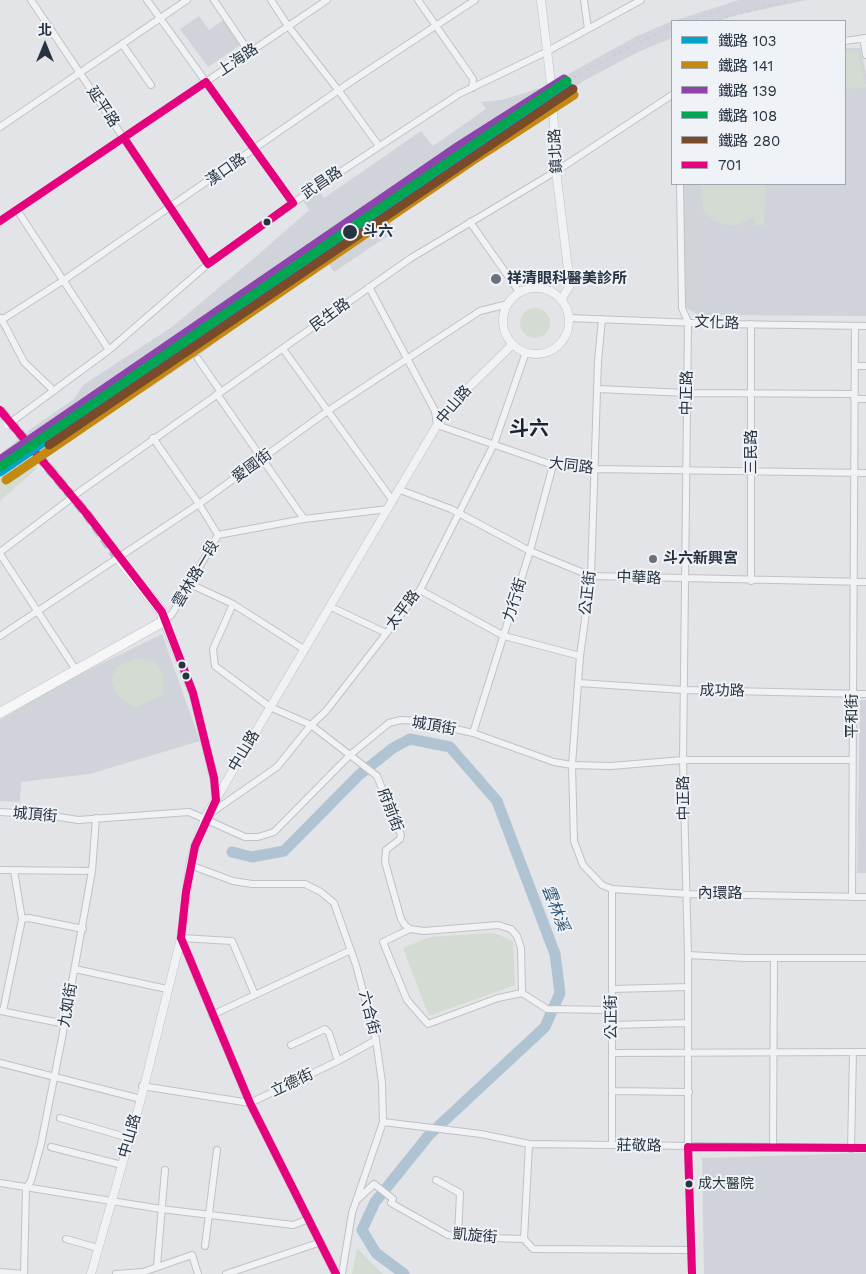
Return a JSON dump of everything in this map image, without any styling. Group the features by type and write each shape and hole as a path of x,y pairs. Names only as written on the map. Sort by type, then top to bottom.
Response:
{"main road":[{"path":"119,559 162,612 164,620"},
{"name":"雲林路一段","path":"0,712 164,620"}],"street":[{"name":"延平路","path":"31,0 208,264"},
{"path":"147,0 293,203"},
{"path":"0,127 187,0"},
{"path":"214,0 249,52"},
{"path":"271,0 288,26 339,90 379,146"},
{"name":"上海路","path":"1,218 17,210 327,0"},
{"path":"418,0 473,79 472,88"},
{"name":"漢口路","path":"0,319 64,280 171,208 339,90 475,0"},
{"name":"鎮北路","path":"541,0 558,170 557,180 570,285 561,300"},
{"path":"584,0 588,29"},
{"name":"武昌路","path":"8,425 109,350 208,264 293,203 472,88 546,52 641,0"},
{"path":"846,41 864,38 866,55"},
{"path":"122,44 151,85"},
{"name":"民生路","path":"0,553 78,492 369,287 470,222 558,170 671,97"},
{"name":"中正路","path":"680,185 682,308 688,322 683,760 690,1053 688,1147 692,1274"},
{"path":"17,210 109,350"},
{"path":"470,222 520,293"},
{"path":"369,287 435,411 437,425"},
{"path":"540,289 555,295 561,300 569,318 566,335 555,349 538,354 526,352 512,345 504,328 504,312 508,304 520,293 540,289"},
{"name":"愛國街","path":"0,636 200,504 328,410 480,311 508,304"},
{"name":"文化路","path":"569,318 866,326"},
{"path":"0,319 24,362 54,391"},
{"name":"公正街","path":"602,319 597,389 591,576 580,656 572,765 574,841 583,865 602,885 612,889 612,1146"},
{"name":"三民路","path":"751,324 751,581"},
{"name":"平和街","path":"852,897 855,326"},
{"name":"中山路","path":"91,1274 141,1099 142,1086 181,938 190,865 206,818 437,425 462,394 512,345"},
{"path":"283,349 393,501"},
{"name":"太平路","path":"206,818 277,767 311,725 326,710 420,590 494,444 526,352"},
{"path":"198,359 262,459 304,519"},
{"path":"855,366 866,366"},
{"path":"597,389 752,393 866,399"},
{"name":"大同路","path":"437,425 553,465 594,469 866,473"},
{"path":"153,438 200,504 218,535"},
{"name":"力行街","path":"473,733 530,551 553,465"},
{"name":"中華路","path":"400,490 459,513 530,551 591,576 684,580 866,582"},
{"name":"雲林路一段","path":"164,620 172,614 218,535 304,519 388,509"},
{"path":"0,553 76,670"},
{"path":"190,584 233,604 305,650"},
{"path":"420,590 504,636 580,656"},
{"name":"府前街","path":"233,604 213,649 215,666 270,708 311,725 377,776 401,835 400,839 386,850 385,862 401,919 410,929"},
{"path":"330,608 386,633"},
{"path":"164,620 193,693 214,778 216,800"},
{"name":"成功路","path":"579,683 684,690 866,694"},
{"name":"城頂街","path":"0,812 47,815 78,820 189,812 245,837 258,837 274,832 351,755 389,723 402,720 421,721 473,733 554,762 572,765 611,766 683,760 852,760"},
{"name":"九如街","path":"26,1188 31,1181 41,1144 83,929 92,871 96,818"},
{"name":"六合街","path":"190,865 233,881 270,884 298,882 322,892 334,903 351,950 376,1040 382,1083 383,1122 352,1213 342,1274"},
{"path":"0,870 92,871"},
{"path":"14,871 22,919 2,1011 65,1024"},
{"name":"內環路","path":"612,889 686,894 866,897"},
{"path":"22,919 29,918 83,929"},
{"path":"522,993 521,948 517,936 510,929 498,925 424,931 410,929 383,942 407,1000 428,1024 498,998 522,993 547,1010 565,1008 611,1010"},
{"path":"255,995 232,941 181,938 250,1103 336,1274"},
{"path":"212,1015 351,950"},
{"path":"688,954 774,958 866,958"},
{"path":"773,1146 774,958"},
{"path":"75,969 167,989"},
{"path":"612,989 688,987"},
{"path":"612,1025 688,1023"},
{"path":"291,1046 325,1029 329,1033 338,1061"},
{"name":"立德街","path":"250,1103 338,1061 376,1040"},
{"path":"851,1149 853,1052"},
{"path":"613,1053 866,1052"},
{"path":"0,1063 141,1099"},
{"path":"142,1086 250,1103"},
{"path":"613,1091 689,1092"},
{"path":"60,1118 130,1138"},
{"name":"莊敬路","path":"383,1122 481,1134 529,1144 866,1148"},
{"path":"529,1144 524,1239 532,1249 692,1250"},
{"path":"51,1146 122,1165"},
{"path":"205,1246 217,1150"},
{"path":"158,1266 165,1170"},
{"path":"436,1180 460,1193 458,1237"},
{"path":"0,1183 112,1199 161,1209 293,1225 309,1219"},
{"name":"凱旋街","path":"358,1199 374,1184 393,1199 391,1203 448,1235 524,1239"},
{"path":"0,1272 24,1274 26,1188"},
{"path":"66,1238 98,1248"},
{"path":"226,1274 321,1242"},
{"path":"116,1274 143,1272 192,1255 198,1274"}],"shaded area":[{"path":"739,0 807,0 741,14 723,20 676,20"},
{"path":"199,16 209,30 225,19 242,44 208,67 180,29"},
{"path":"671,21 671,38 638,52 587,79 557,98 554,82 635,37"},
{"path":"846,48 860,48 866,74 866,316 698,315 683,306 682,185 846,185"},
{"path":"858,51 866,87 846,89 846,52"},
{"path":"540,88 544,113 535,112 466,157 388,219 395,231 334,272 327,261 210,341 212,346 148,389 107,410 0,478 0,454 32,428 74,399 83,385 172,327 259,254 309,210 302,199 318,189 324,198 421,131 433,146 486,109 481,102 502,100"},
{"path":"701,185 765,185 764,225 754,225 755,217 736,225 727,225 713,220 703,210"},
{"path":"535,308 546,312 550,323 546,334 535,338 524,334 520,323 524,312"},
{"path":"32,459 37,466 35,470 0,501 0,478"},
{"path":"162,634 200,741 90,774 21,782 20,802 0,801 0,720 62,683"},
{"path":"138,658 155,662 164,676 162,695 137,707 125,702 115,692 112,681 116,667"},
{"path":"860,700 866,700 866,873 857,873"},
{"path":"494,933 513,941 515,985 429,1016 403,948 430,937"},
{"path":"866,1153 866,1274 704,1274 702,1158"},
{"path":"357,1248 383,1274 352,1274"}],"waterway":[{"name":"雲林溪","path":"232,852 252,857 284,851 359,775 393,748 410,739 450,747 497,801 555,954 560,993 545,1027 429,1135 375,1202 362,1230 376,1253 404,1274"}],"tunnel":[{"path":"0,410 86,513 119,559"}],"railway":[{"path":"715,20 791,0"},
{"path":"692,20 722,10"},
{"path":"567,81 631,46 671,27"},
{"path":"20,453 42,435"},
{"path":"0,473 48,446"}],"rail line":[{"name":"139","path":"0,460 460,145 564,79"},
{"name":"108","path":"0,467 567,81"},
{"name":"103","path":"0,472 466,153 569,87"},
{"name":"280","path":"49,445 573,89"},
{"name":"141","path":"6,480 472,161 574,95"}],"transit line":[{"name":"701","path":"0,221 206,82 293,203 208,264 124,138"},
{"name":"701","path":"0,410 86,513 162,612 193,693 214,778 216,800"},
{"name":"701","path":"181,938 186,892 195,846 216,800"},
{"name":"701","path":"181,938 250,1103 336,1274"},
{"name":"701","path":"688,1147 866,1148"},
{"name":"701","path":"688,1147 692,1274"}],"place":[{"name":"斗六","path":"350,232"},
{"name":"祥清眼科醫美診所","path":"496,279"},
{"name":"斗六新興宮","path":"653,559"},
{"name":"成大醫院","path":"689,1184"}],"district":[{"name":"斗六","path":"529,429"}]}
